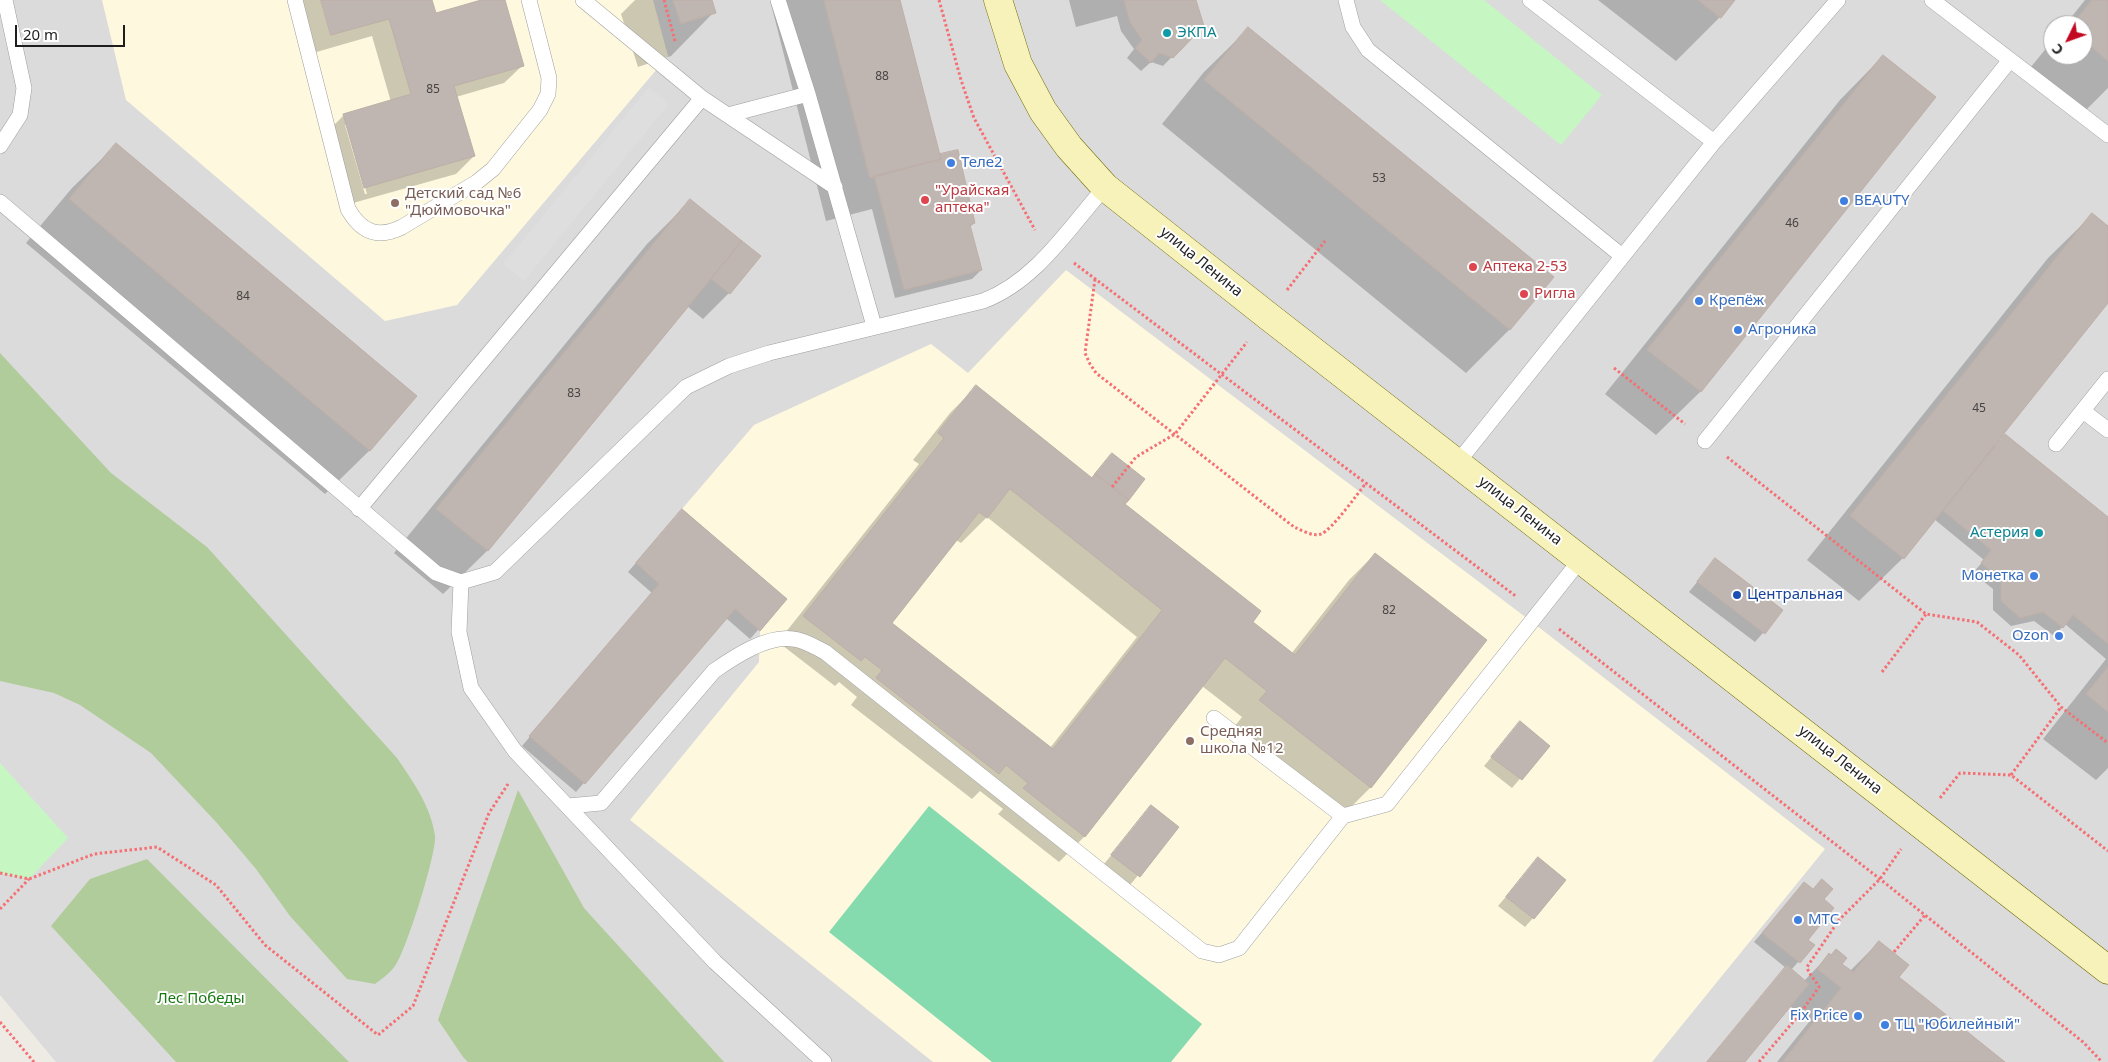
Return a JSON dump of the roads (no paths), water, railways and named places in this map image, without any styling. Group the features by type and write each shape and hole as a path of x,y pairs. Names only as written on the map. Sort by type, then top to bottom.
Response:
{"main road":[{"name":"улица Ленина","path":"998,0 1018,64 1043,111 1069,147 1105,187 2108,970"}],"lane":[{"path":"0,146 20,115 24,88 5,0"},
{"path":"295,0 348,209 355,222 366,230 377,234 392,232 402,227 477,182 493,169 540,110 548,94 549,78 529,0"},
{"path":"583,0 702,98 835,187"},
{"path":"778,0 808,94 874,326"},
{"path":"1346,0 1353,27 1368,50 1622,256"},
{"path":"1530,0 1714,142"},
{"path":"1458,462 1714,142 1838,0"},
{"path":"1932,0 2108,135"},
{"path":"1705,440 2010,60"},
{"path":"728,115 808,94"},
{"path":"359,509 702,98"},
{"path":"0,202 436,573 461,582 495,572 686,387 729,366 768,353 983,301 1000,295 1017,284 1034,268 1105,187"},
{"path":"2056,444 2108,379"},
{"path":"2083,411 2108,430"},
{"path":"568,806 601,803 714,670 737,656 780,638 794,639 825,652 1202,951 1220,955 1239,948 1343,816 1387,804 1581,559"},
{"path":"461,582 459,632 471,688 515,751 715,962 824,1062"},
{"path":"1214,718 1343,816"}],"place":[{"name":"ЭКПА","path":"1167,33"},
{"name":"Теле2","path":"951,163"},
{"name":"\"Урайская аптека\"","path":"925,200"},
{"name":"BEAUTY","path":"1844,201"},
{"name":"Детский сад №6 \"Дюймовочка\"","path":"395,203"},
{"name":"Аптека 2-53","path":"1473,267"},
{"name":"Ригла","path":"1524,294"},
{"name":"Крепёж","path":"1699,301"},
{"name":"Агроника","path":"1738,330"},
{"name":"Астерия","path":"2039,533"},
{"name":"Монетка","path":"2034,576"},
{"name":"Центральная","path":"1737,595"},
{"name":"Ozon","path":"2059,636"},
{"name":"Средняя школа №12","path":"1190,741"},
{"name":"МТС","path":"1798,920"},
{"name":"Fix Price","path":"1858,1016"},
{"name":"ТЦ \"Юбилейный\"","path":"1885,1025"}],"park label":[{"name":"Лес Победы","path":"201,999"}]}
